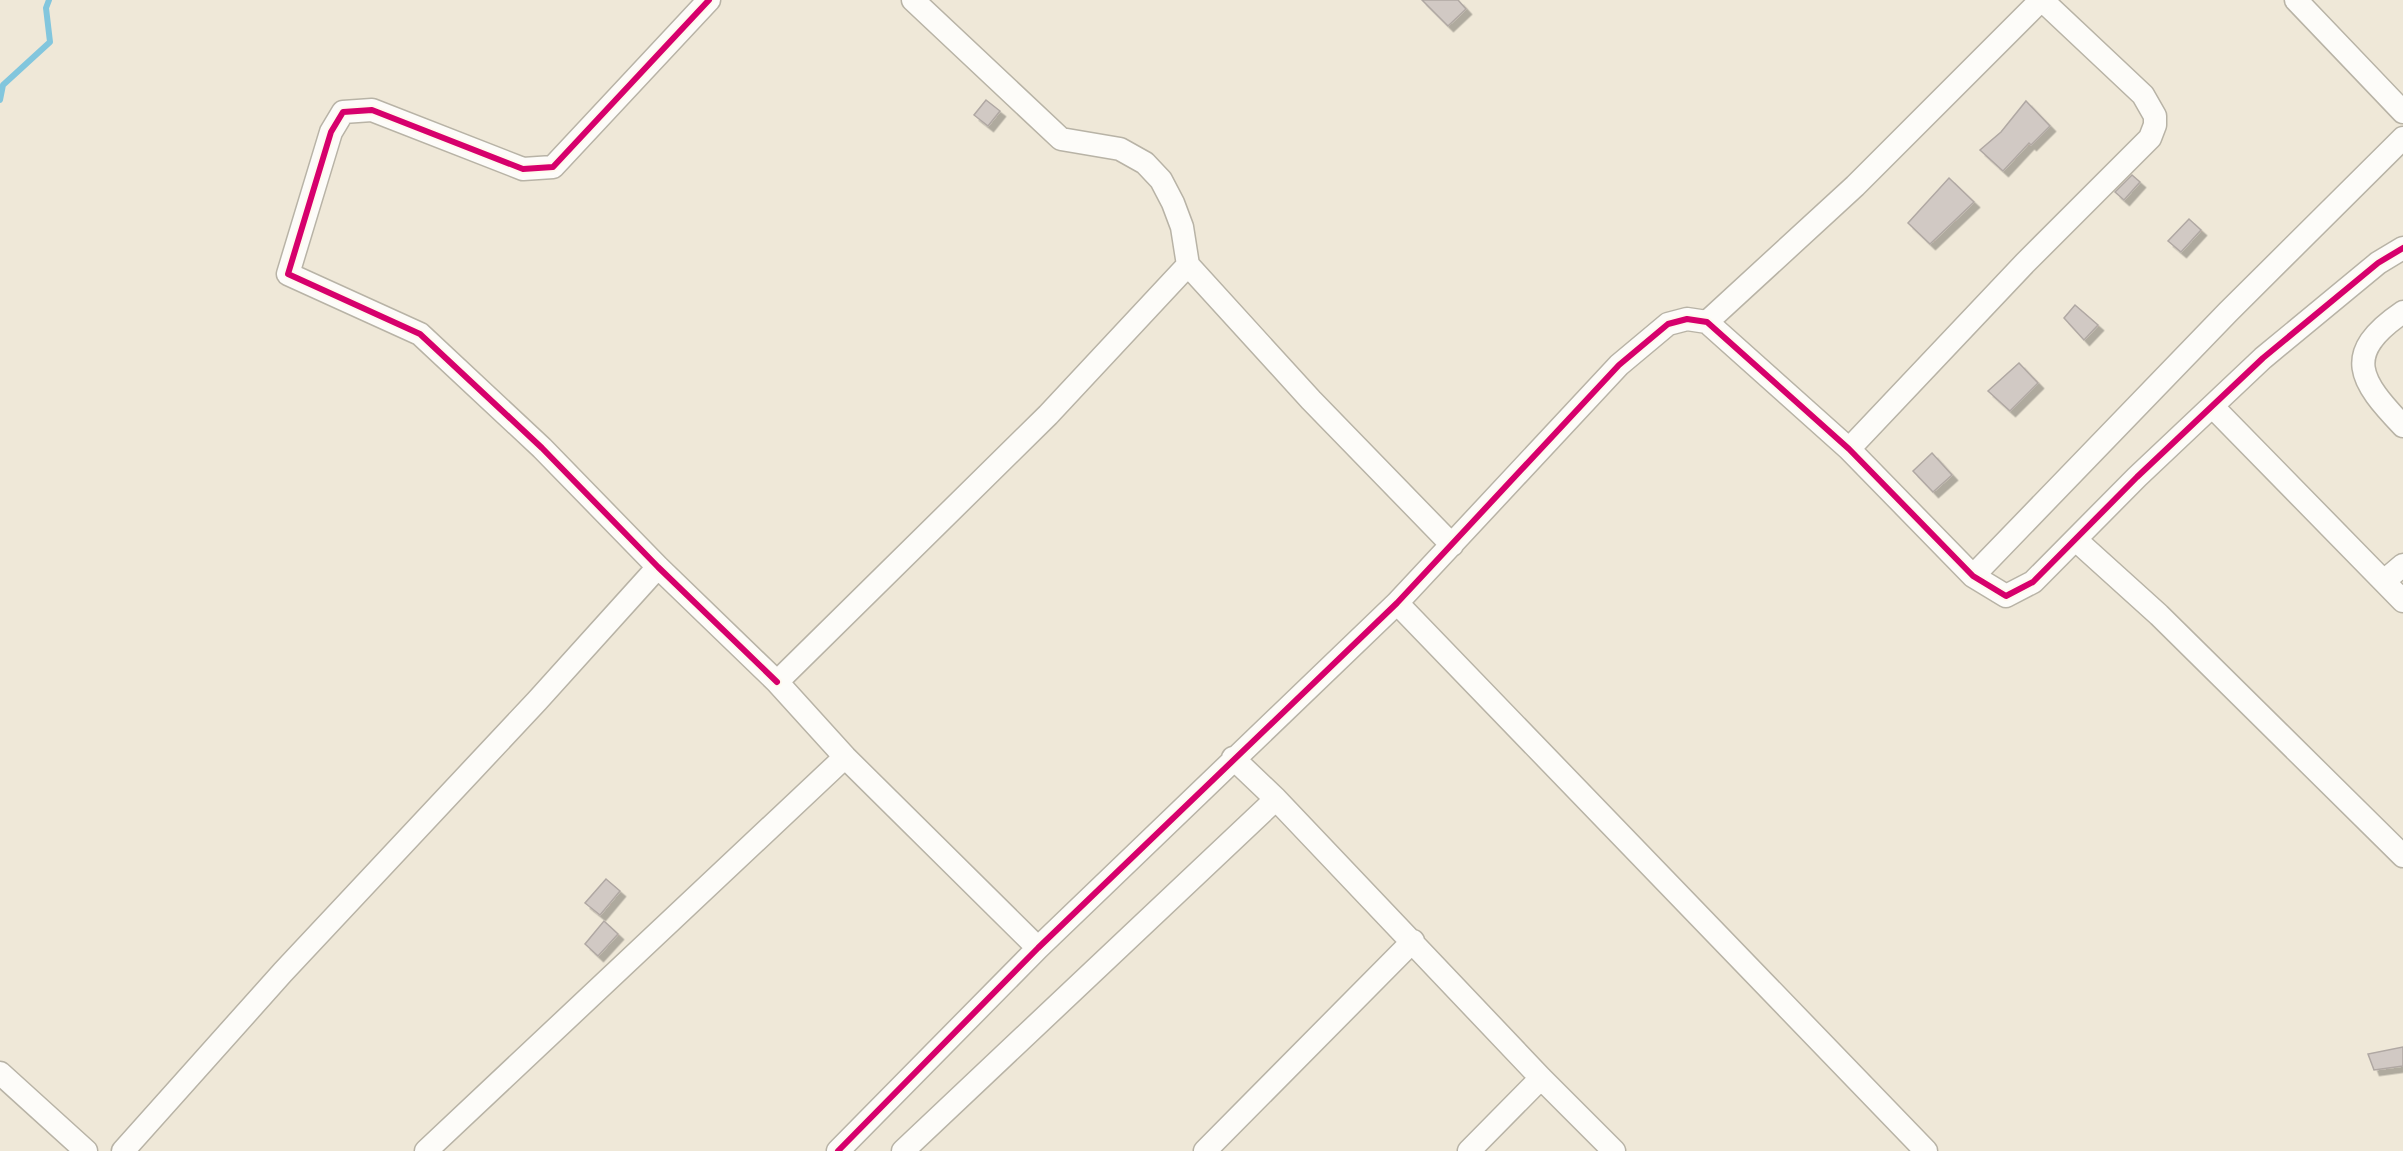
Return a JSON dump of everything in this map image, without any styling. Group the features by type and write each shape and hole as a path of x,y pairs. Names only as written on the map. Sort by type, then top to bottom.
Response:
{"street":[{"path":"709,0 553,167 523,169 372,110 343,112 331,132 288,274 420,334 542,447 658,567 777,682 845,757 1038,948"},
{"path":"913,0 1061,139 1120,149 1144,163 1161,180 1182,227 1188,265 1311,400 1452,545"},
{"path":"1707,322 1855,186 2041,0 2143,95 2155,116 2150,138 2025,263 1849,449"},
{"path":"2296,0 2403,112"},
{"path":"1973,576 2228,312 2403,138"},
{"path":"838,1151 1038,948 1233,758 1397,603 1619,365 1646,341 1677,321 1707,322 1849,449 1973,576 2006,596 2033,582 2137,477 2271,351 2378,263 2403,248"},
{"path":"777,682 1048,415 1188,265"},
{"path":"2403,312 2387,323 2373,338 2363,362 2366,383 2376,398 2403,426"},
{"path":"2213,407 2403,601"},
{"path":"2076,540 2159,615 2403,856"},
{"path":"2384,581 2403,565"},
{"path":"123,1151 283,972 529,709 658,567"},
{"path":"1397,603 1926,1151"},
{"path":"426,1151 845,757"},
{"path":"1233,758 1276,799 1541,1078 1614,1151"},
{"path":"903,1151 1276,799"},
{"path":"1204,1151 1413,941"},
{"path":"0,1073 86,1151"},
{"path":"1469,1151 1541,1078"}],"building":[{"path":"1422,0 1458,0 1466,9 1448,26"},
{"path":"986,100 1000,111 988,126 974,115"},
{"path":"2026,101 2050,126 2031,145 2029,143 2003,171 1980,150 2001,132"},
{"path":"2132,175 2140,182 2124,200 2115,192"},
{"path":"1949,178 1974,202 1930,244 1908,223"},
{"path":"2189,219 2201,230 2181,252 2168,241"},
{"path":"2075,305 2098,325 2084,340 2064,318"},
{"path":"2019,363 2038,383 2010,411 1988,391"},
{"path":"1932,453 1952,475 1933,492 1913,471"},
{"path":"606,879 620,891 600,915 585,903"},
{"path":"604,921 618,934 598,956 585,944"},
{"path":"2403,1047 2403,1066 2374,1070 2368,1054"}],"waterway":[{"path":"0,100 3,85 50,42 46,8 49,0"}],"cycle path":[{"path":"709,0 553,167 523,169 372,110 343,112 331,132 288,274 420,334 542,448 658,567 777,682"},
{"path":"838,1151 1038,948 1397,603 1619,365 1668,324 1687,319 1707,322 1849,449 1973,576 2006,596 2033,582 2137,477 2263,358 2378,263 2403,248"}]}
